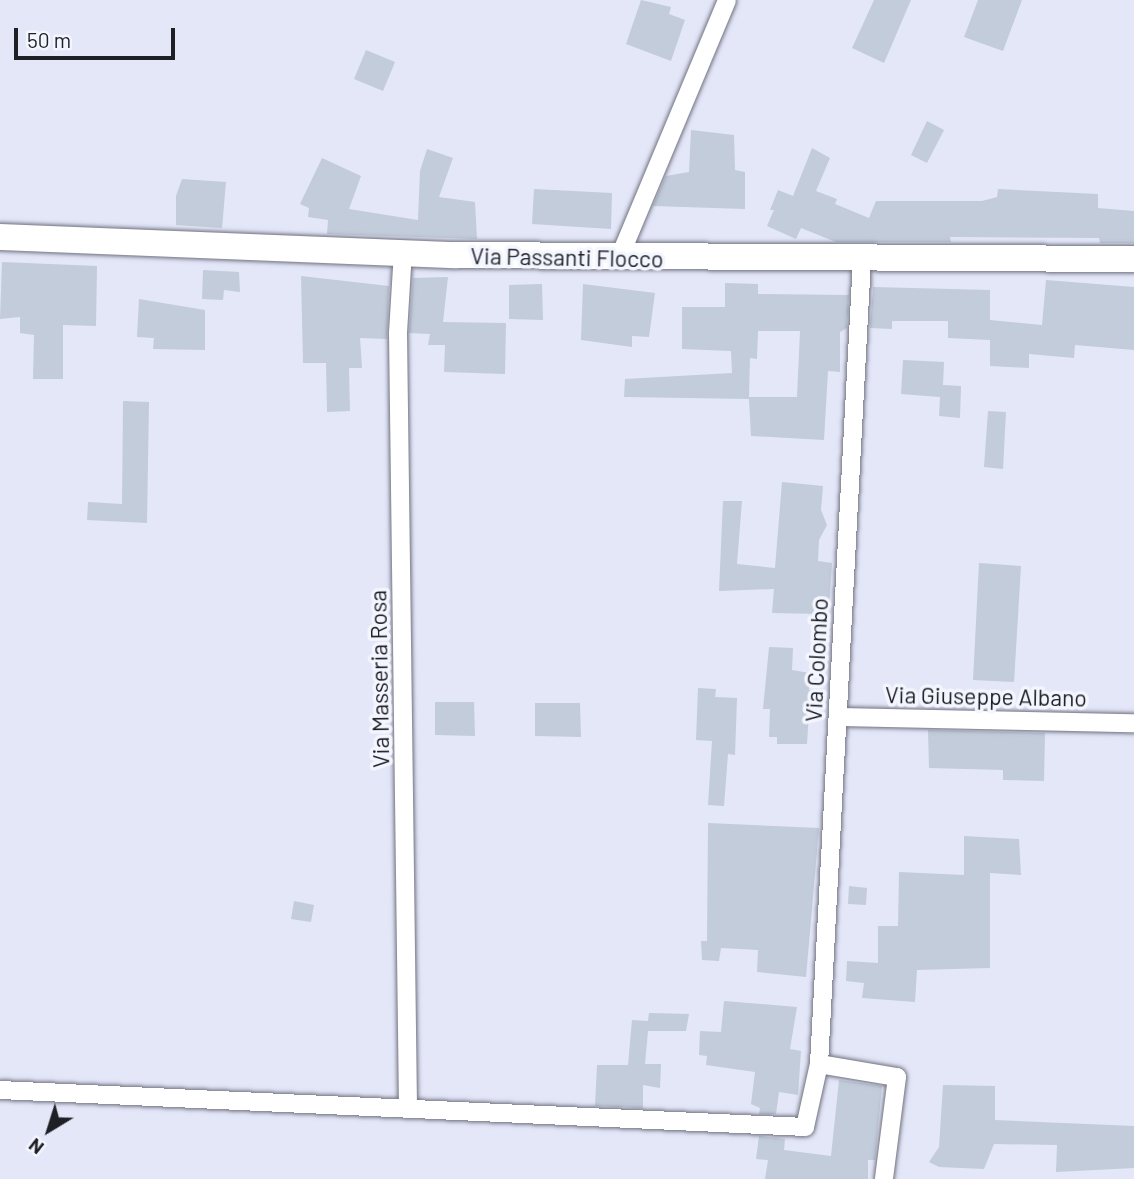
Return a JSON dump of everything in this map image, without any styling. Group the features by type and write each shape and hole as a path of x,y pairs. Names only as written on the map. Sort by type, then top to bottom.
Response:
{"main road":[{"name":"Via Passanti Flocco","path":"0,237 620,256 862,260 1134,259"}],"street":[{"path":"620,256 727,0"},
{"name":"Via Masseria Rosa","path":"403,251 398,332 408,1107"},
{"name":"Via Colombo","path":"408,1107 805,1127 819,1064 862,260"},
{"name":"Via Giuseppe Albano","path":"838,717 1134,723"},
{"path":"819,1064 897,1077 884,1179"},
{"path":"0,1090 408,1107"}],"building":[{"path":"641,0 671,7 669,14 685,20 671,61 626,44"},
{"path":"874,0 911,0 884,63 852,48"},
{"path":"978,0 1022,0 1003,51 964,37"},
{"path":"366,50 395,62 383,91 354,79"},
{"path":"927,121 944,130 927,163 911,155"},
{"path":"691,130 734,135 735,170 745,172 745,209 653,206 666,176 689,172"},
{"path":"812,148 830,158 816,191 837,199 835,204 869,218 876,201 982,201 997,197 998,189 1098,194 1098,208 1134,211 1134,243 1100,243 1099,238 950,237 951,242 836,242 801,228 796,239 767,226 778,190 793,196"},
{"path":"427,149 453,158 439,197 475,202 477,239 327,234 328,220 308,217 309,208 300,204 322,158 361,176 349,209 418,220 420,171"},
{"path":"182,179 226,182 222,228 176,225 176,196"},
{"path":"534,189 612,193 611,229 532,224"},
{"path":"2,262 97,266 96,326 63,325 63,379 33,379 34,335 20,333 20,317 0,319"},
{"path":"203,270 239,272 240,292 224,290 223,300 202,299"},
{"path":"301,276 389,286 387,339 360,338 362,368 349,368 350,411 327,412 326,363 303,363"},
{"path":"448,277 443,322 506,323 505,374 444,372 445,345 428,345 430,334 409,333 413,278"},
{"path":"1046,280 1134,287 1134,350 1075,345 1074,358 1029,354 1029,368 990,366 990,340 948,338 948,321 892,321 892,329 870,328 873,287 990,290 990,320 1042,325"},
{"path":"725,283 758,284 758,294 849,295 847,328 840,332 840,372 828,371 824,440 751,436 749,399 624,397 625,379 732,373 731,351 682,349 682,307 725,307","holes":["758,331 800,331 797,397 749,397 750,358 757,359"]},
{"path":"542,284 543,320 509,319 509,285"},
{"path":"583,284 655,293 649,337 632,336 632,347 581,340"},
{"path":"139,299 205,310 205,350 153,349 154,338 137,337"},
{"path":"903,360 944,362 943,385 961,386 960,418 939,416 940,397 901,394"},
{"path":"123,401 149,402 147,523 87,520 88,502 122,504"},
{"path":"988,411 1006,412 1003,469 984,467"},
{"path":"782,482 823,486 821,510 827,525 819,540 818,561 832,563 829,609 820,610 821,614 772,613 774,589 719,591 723,501 742,501 737,564 775,568"},
{"path":"979,563 1021,566 1014,682 973,680"},
{"path":"769,647 793,648 792,670 810,673 809,690 817,689 815,710 809,711 807,744 777,744 777,737 769,737 770,709 763,709"},
{"path":"698,688 716,689 715,697 737,698 735,755 728,754 724,806 708,805 712,741 696,740"},
{"path":"435,702 474,702 475,736 435,735"},
{"path":"535,703 580,703 581,737 535,736"},
{"path":"928,730 1045,733 1044,781 1003,780 1003,770 929,768"},
{"path":"708,823 819,828 806,977 757,972 758,950 721,948 719,961 702,960 701,941 707,941"},
{"path":"964,836 1019,839 1021,875 990,873 990,968 917,970 915,1002 862,998 864,983 846,981 847,961 878,963 878,926 898,926 899,872 964,875"},
{"path":"849,886 867,888 866,905 848,904"},
{"path":"294,901 314,905 311,922 291,919"},
{"path":"724,1001 797,1007 790,1049 801,1051 798,1095 779,1092 776,1114 759,1114 760,1108 751,1104 755,1072 706,1065 707,1056 699,1055 700,1031 721,1032"},
{"path":"649,1013 689,1014 686,1031 648,1031 645,1064 661,1064 660,1088 643,1085 643,1108 595,1106 597,1065 628,1065 632,1020 648,1021"},
{"path":"839,1080 882,1086 875,1160 868,1160 868,1179 765,1179 768,1160 756,1159 759,1136 785,1139 784,1150 831,1156"},
{"path":"943,1085 995,1086 995,1120 1134,1126 1134,1168 1056,1172 1057,1145 994,1144 984,1169 939,1167 929,1162 939,1147"}]}
